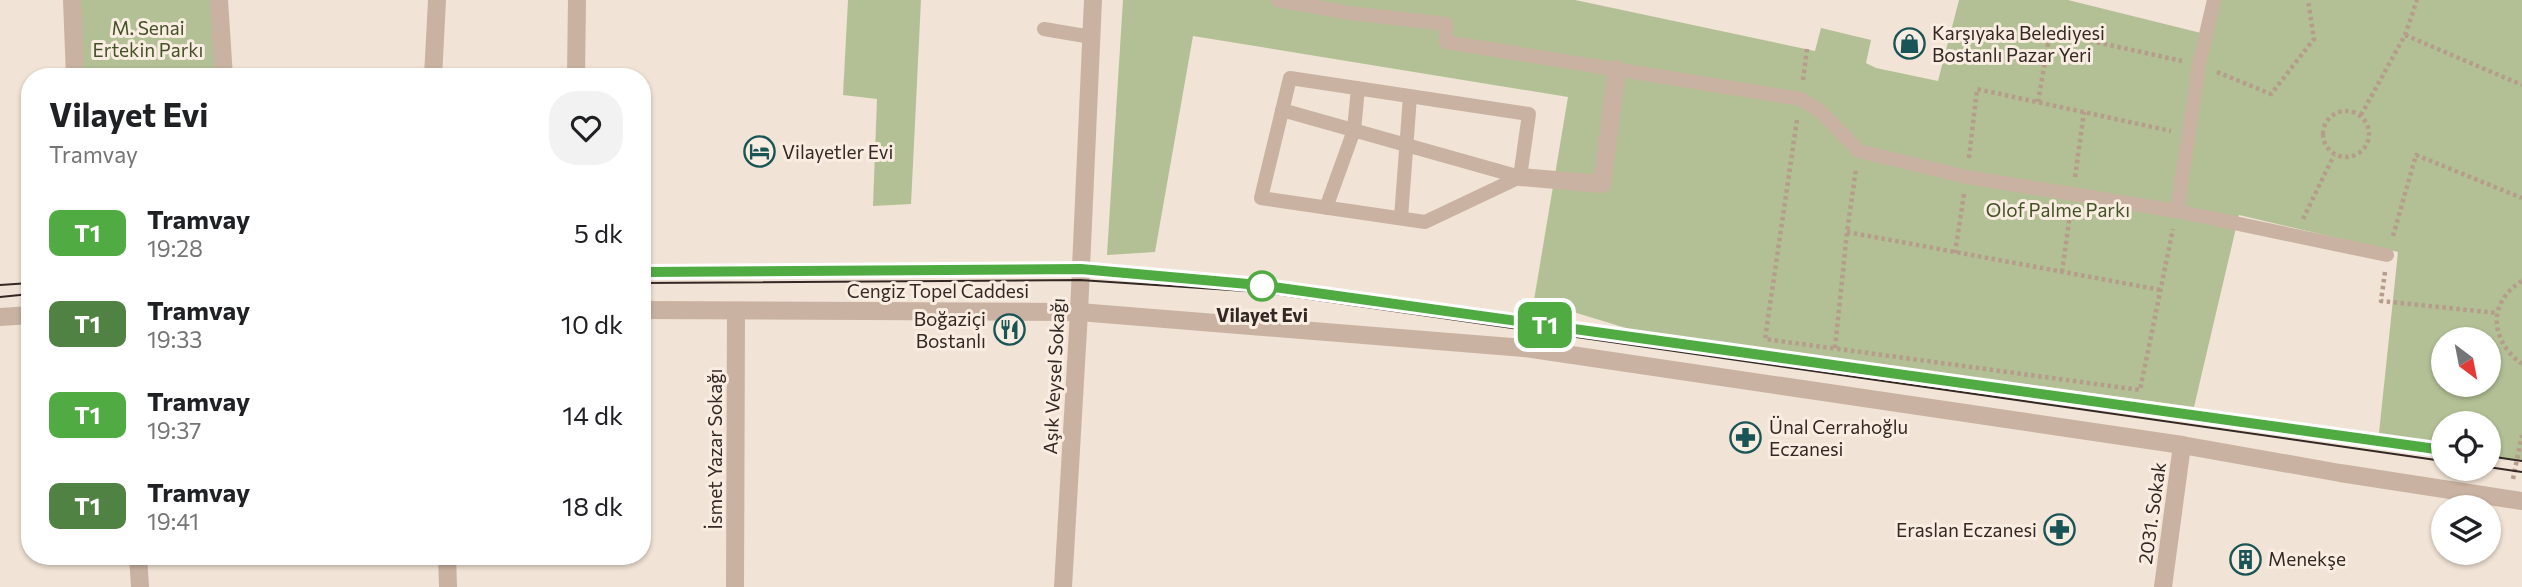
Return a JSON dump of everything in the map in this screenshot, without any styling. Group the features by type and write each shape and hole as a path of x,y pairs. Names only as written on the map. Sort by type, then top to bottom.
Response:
{"street":[{"path":"72,0 75,68"},
{"path":"219,0 223,68"},
{"path":"433,68 437,0"},
{"path":"576,0 576,68"},
{"name":"Aşık Veysel Sokağı","path":"1063,587 1093,0"},
{"path":"1520,177 1602,184 1617,69"},
{"name":"Cengiz Topel Caddesi","path":"651,310 1079,312 1524,348 2182,445 2340,474 2515,500"},
{"name":"İsmet Yazar Sokağı","path":"736,311 736,587"},
{"path":"0,317 21,316"},
{"name":"2031. Sokak","path":"2163,587 2182,445"},
{"path":"139,565 140,587"},
{"path":"447,565 448,587"}],"lane":[{"path":"1278,0 1350,13 1447,24 1446,42 1801,99 1820,111 1859,151 1967,177 2177,211 2387,255"},
{"path":"2177,211 2199,64 2214,0"},
{"path":"1044,29 1091,37"},
{"path":"1290,78 1529,114 1520,177 1424,222 1261,198 1290,78"},
{"path":"1326,208 1354,130 1358,88"},
{"path":"1401,218 1410,96"},
{"path":"1282,110 1520,177"}],"path":[{"path":"2038,102 2050,32 2199,64 2271,94 2315,39 2308,0"},
{"path":"2361,116 2405,35 2417,0"},
{"path":"2405,35 2522,85"},
{"path":"1807,49 1765,339 2140,390 2177,211"},
{"path":"1955,253 1977,89 2189,135"},
{"path":"2347,110 2361,116 2369,128 2368,143 2364,150 2350,157 2334,155 2324,143 2322,135 2327,120 2332,115 2347,110"},
{"path":"1835,349 1847,232 1859,151"},
{"path":"2295,236 2334,155"},
{"path":"2497,313 2381,301 2387,255 2416,155 2522,198"},
{"path":"1847,232 2161,290"},
{"path":"2522,281 2503,299 2497,313 2496,328 2501,343 2510,355 2522,364"},
{"path":"2515,500 2522,435"}],"green space":[{"name":"M. Senai Ertekin Parkı","path":"72,0 219,0 223,68 75,68"},
{"path":"848,0 921,0 911,204 873,206 877,99 843,95"},
{"name":"Olof Palme Parkı","path":"1123,0 1575,0 1815,51 1821,28 1871,40 1866,63 1876,68 1938,81 1959,0 2068,0 2201,33 2210,0 2522,0 2522,461 2501,457 2501,411 2431,411 2431,444 2379,433 2398,252 2239,215 2194,407 1639,332 1534,300 1568,97 1193,36 1155,252 1107,255"}],"tram line":[{"path":"651,272 1081,269 1115,272"},
{"name":"T1","path":"651,272 1081,269 1259,285 2431,448"},
{"path":"651,283 1080,280 1261,292 2431,459"},
{"path":"0,285 21,284"},
{"path":"0,297 21,295"},
{"path":"2501,458 2522,461"},
{"path":"2501,469 2522,472"}],"place":[{"name":"Karşıyaka Belediyesi Bostanlı Pazar Yeri","path":"1909,44"},
{"name":"Vilayetler Evi","path":"759,152"},
{"name":"Vilayet Evi","path":"1262,286"},
{"name":"Boğaziçi Bostanlı","path":"1009,330"},
{"name":"Ünal Cerrahoğlu Eczanesi","path":"1746,438"},
{"name":"Eraslan Eczanesi","path":"2060,530"},
{"name":"Menekşe","path":"2245,559"}]}
